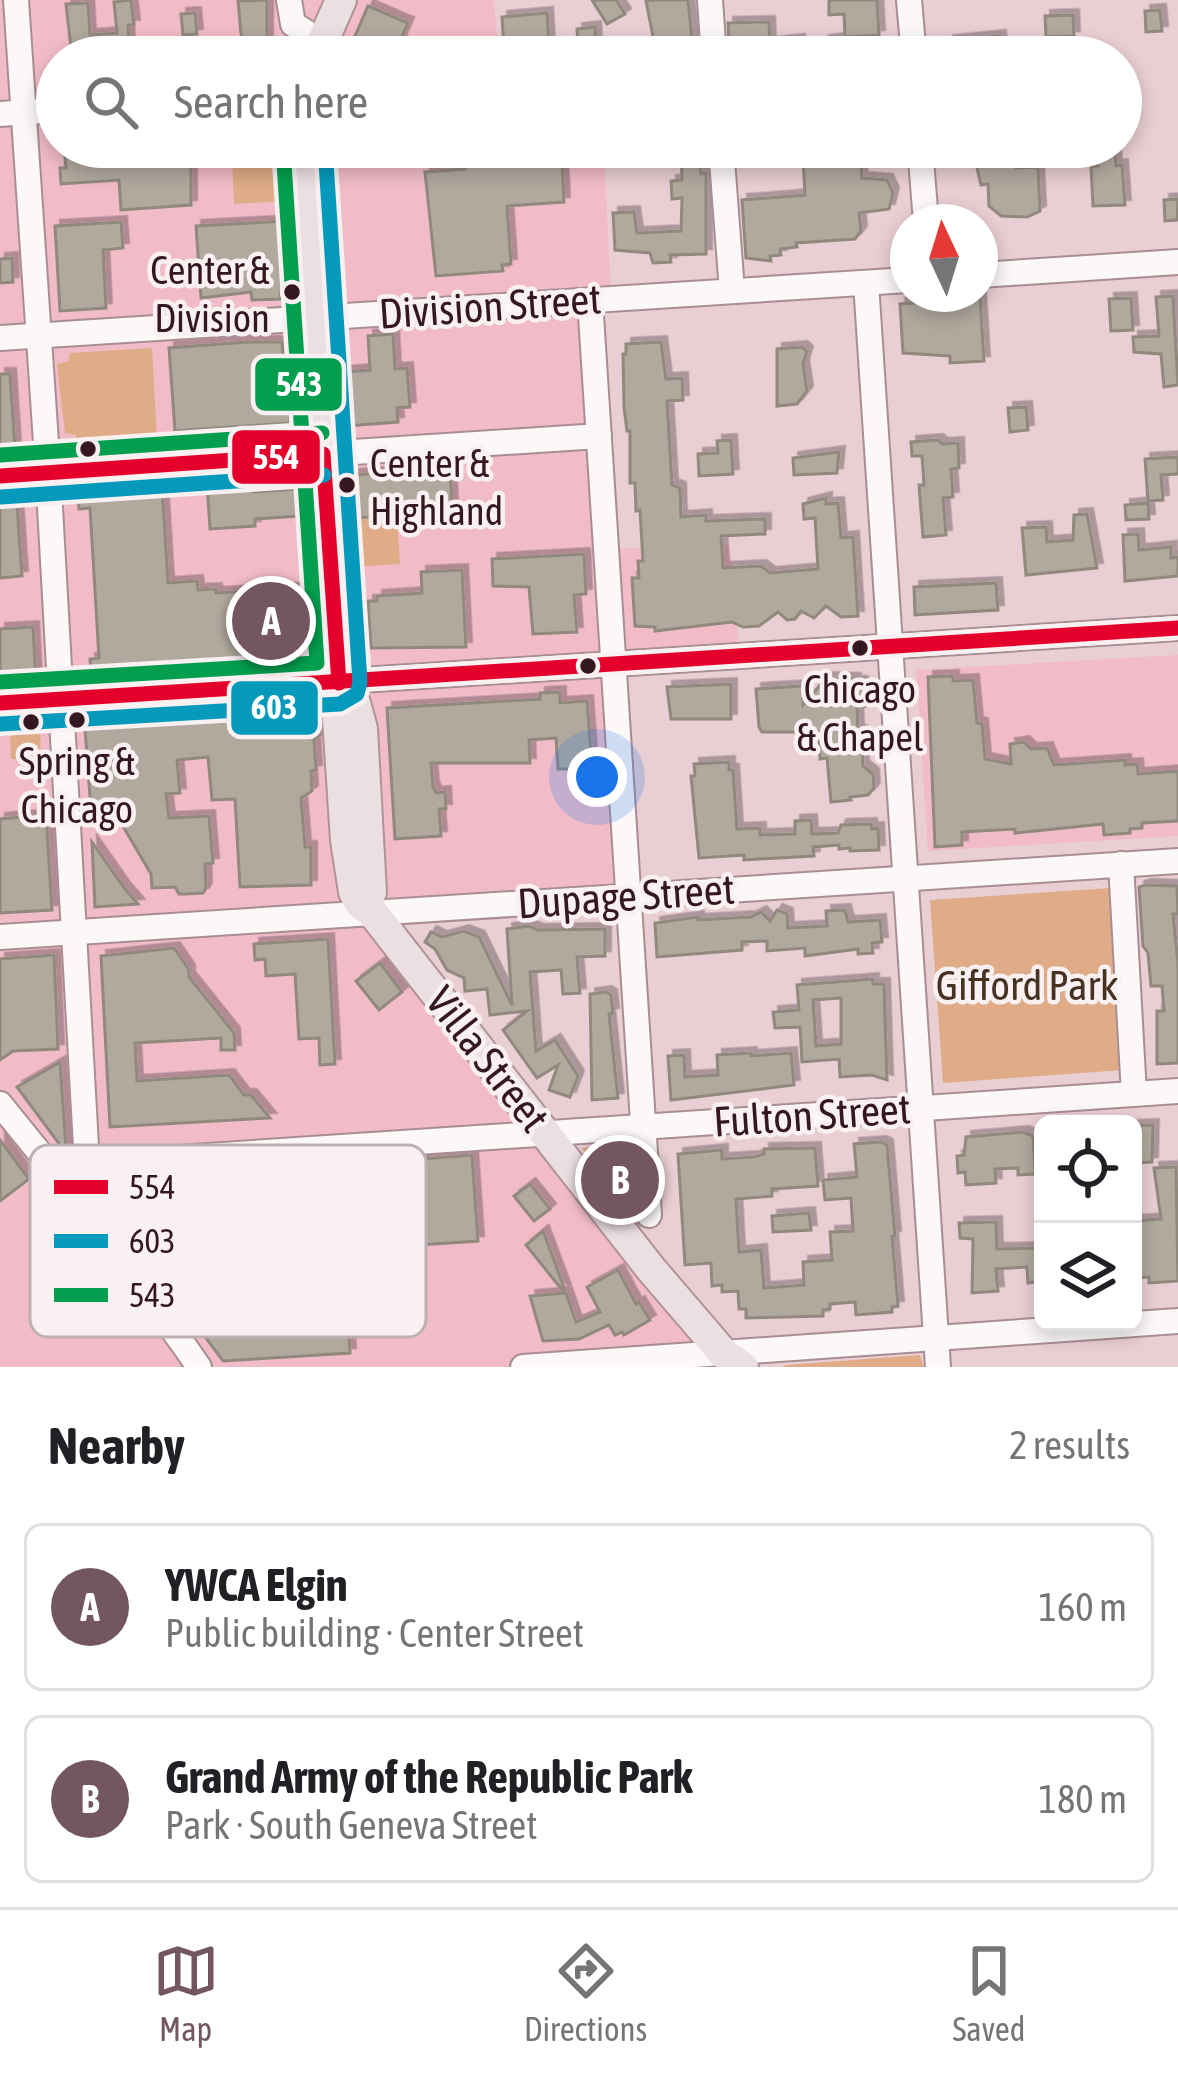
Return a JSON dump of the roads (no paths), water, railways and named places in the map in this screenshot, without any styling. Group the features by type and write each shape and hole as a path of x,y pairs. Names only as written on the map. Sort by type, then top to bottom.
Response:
{"main road":[{"path":"325,36 341,0"},
{"name":"Villa Street","path":"305,168 339,744 354,892 583,1184 733,1360"},
{"path":"0,476 323,454"}],"street":[{"path":"16,0 12,113 39,336 86,1145"},
{"path":"289,0 292,24 304,36"},
{"path":"710,0 713,36"},
{"path":"909,0 912,36"},
{"path":"722,168 731,291"},
{"path":"922,168 925,204"},
{"path":"998,274 1178,262"},
{"name":"Division Street","path":"0,338 890,281"},
{"path":"866,283 938,1367"},
{"path":"590,300 649,1216"},
{"path":"323,454 599,436"},
{"path":"0,703 1178,628"},
{"name":"Dupage Street","path":"0,937 1178,860"},
{"path":"1121,864 1134,1094"},
{"name":"Fulton Street","path":"351,1145 1178,1091"},
{"path":"0,1104 33,1145"},
{"path":"525,1367 733,1360 935,1338 1178,1321"},
{"path":"176,1337 199,1367"}],"place":[{"name":"Center & Division","path":"292,292"},
{"name":"Center & Highland","path":"347,485"},
{"name":"YWCA Elgin","path":"271,621"},
{"name":"Chicago & Chapel","path":"860,648"},
{"name":"Spring & Chicago","path":"77,720"},
{"name":"Grand Army of the Republic Park","path":"620,1180"}],"park label":[{"name":"Gifford Park","path":"1027,985"}]}
